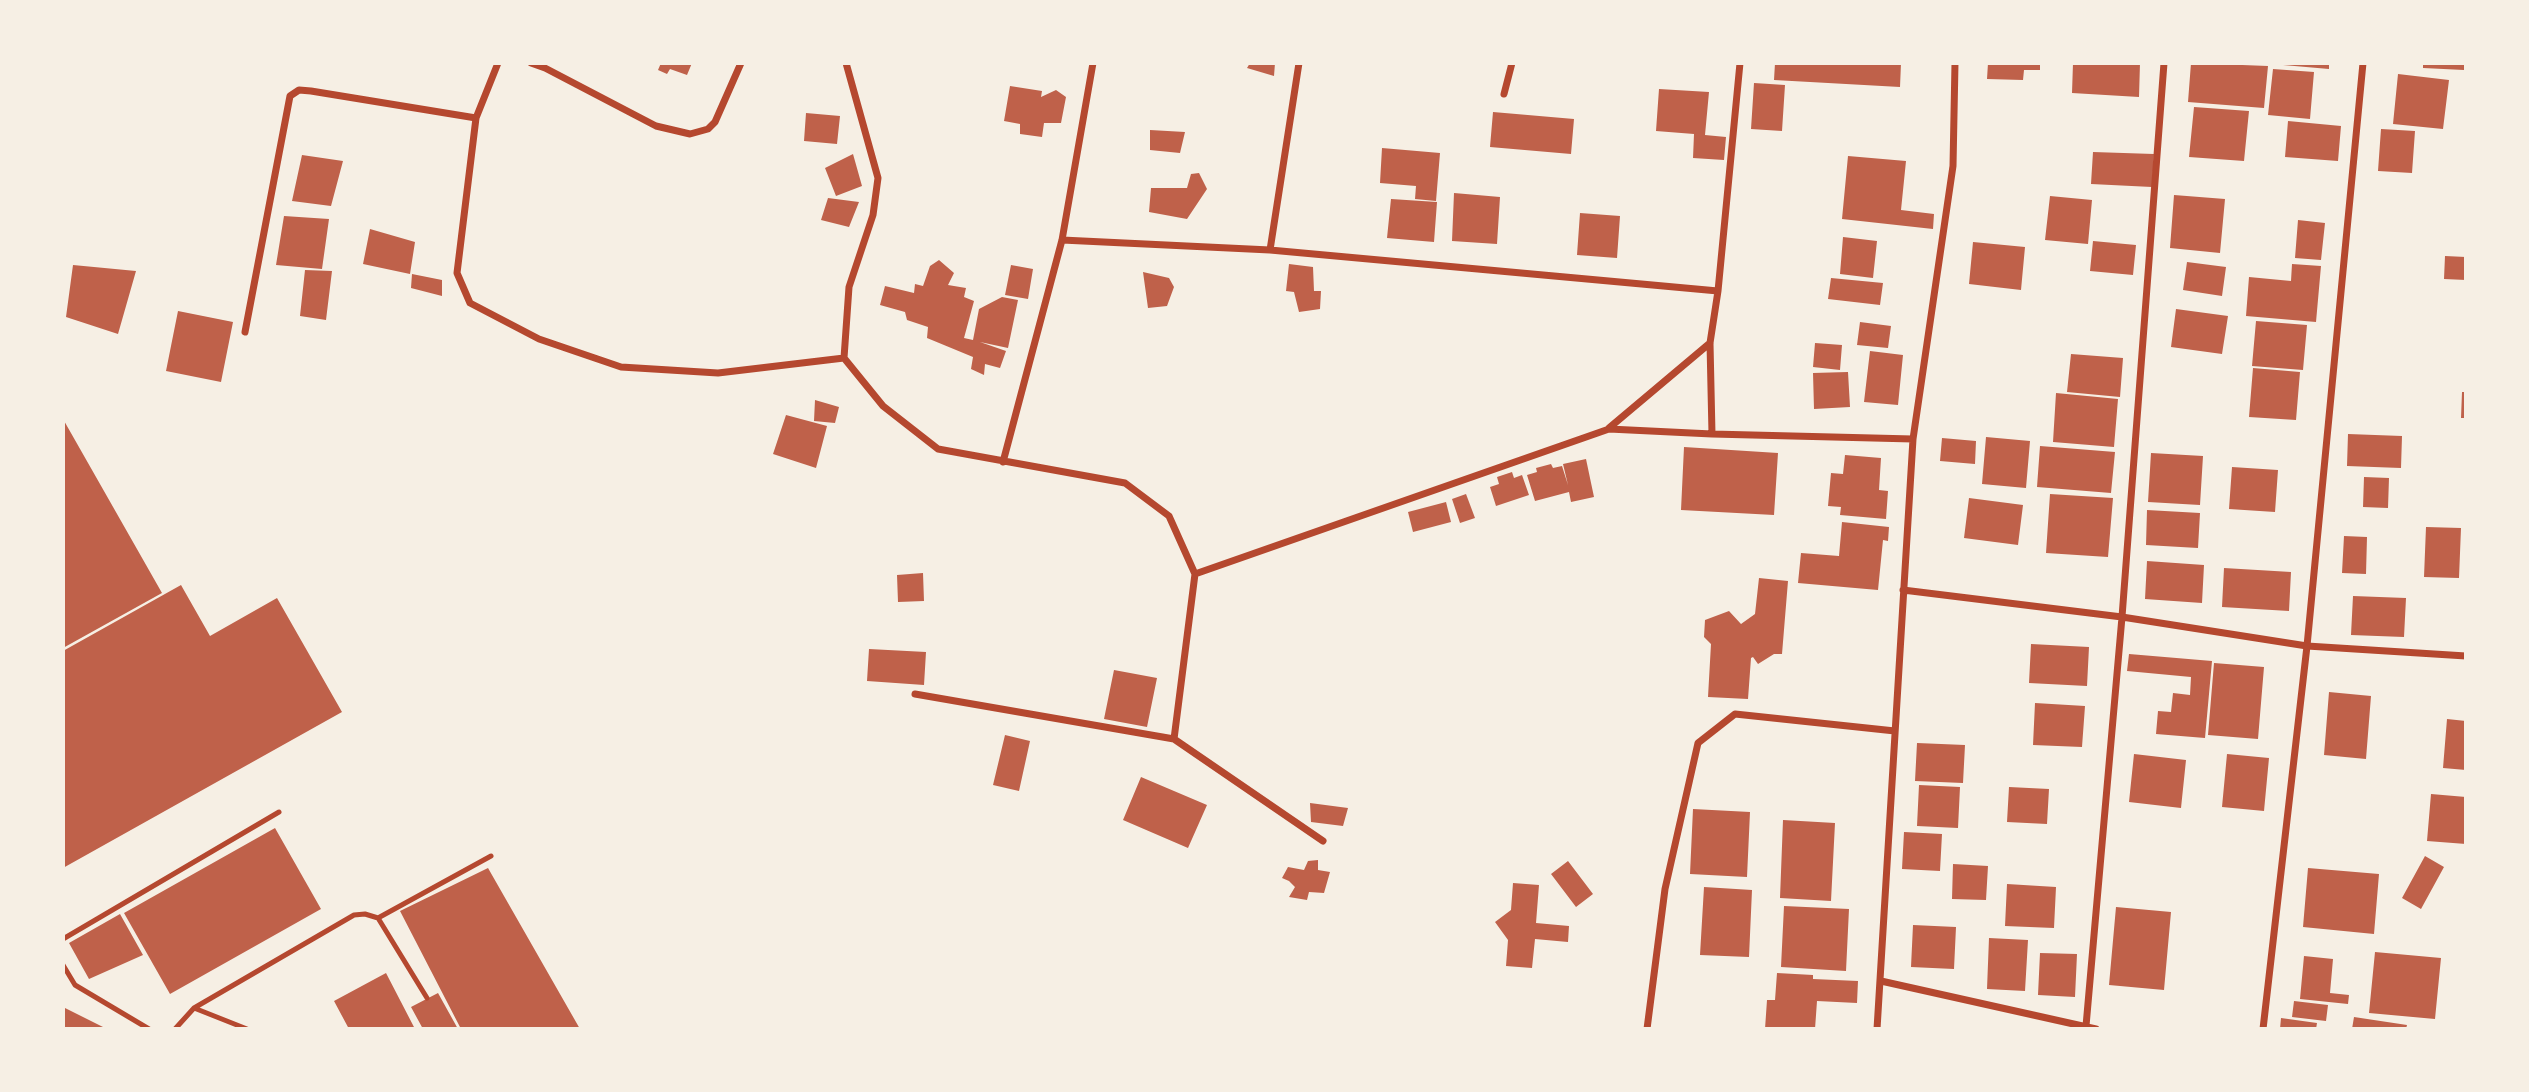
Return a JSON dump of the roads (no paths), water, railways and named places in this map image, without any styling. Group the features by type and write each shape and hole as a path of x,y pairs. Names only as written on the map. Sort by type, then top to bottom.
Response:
{"street":[{"path":"498,63 476,118 457,272 470,303 539,339 621,367 718,373 844,358"},
{"path":"531,63 656,126 690,134 708,129 715,122 741,63"},
{"path":"846,63 878,178 873,215 849,287 844,358 883,407 938,449 1003,463 1125,483 1169,516 1195,573 1174,739"},
{"path":"1003,463 1062,240 1093,63"},
{"path":"1270,250 1299,63"},
{"path":"1504,94 1512,63"},
{"path":"1713,435 1710,343 1718,291 1740,63"},
{"path":"1877,1029 1913,439 1954,166 1955,63"},
{"path":"2086,1027 2122,617 2164,63"},
{"path":"2263,1029 2307,646 2363,63"},
{"path":"245,332 290,96 299,90 311,91 476,118"},
{"path":"1062,240 1270,250 1718,291"},
{"path":"1195,573 1609,429 1710,343"},
{"path":"1609,429 1713,435 1913,439"},
{"path":"1903,590 2122,617 2307,646 2466,656"},
{"path":"915,694 1174,739 1323,841"},
{"path":"1647,1029 1665,889 1698,743 1735,714 1895,732"},
{"path":"1881,981 2096,1029"}],"lane":[{"path":"63,939 279,812"},
{"path":"378,918 491,856"},
{"path":"175,1029 194,1008 354,915 365,914 378,918 427,998"},
{"path":"63,965 75,985 149,1029"},
{"path":"194,1008 247,1029"}]}
